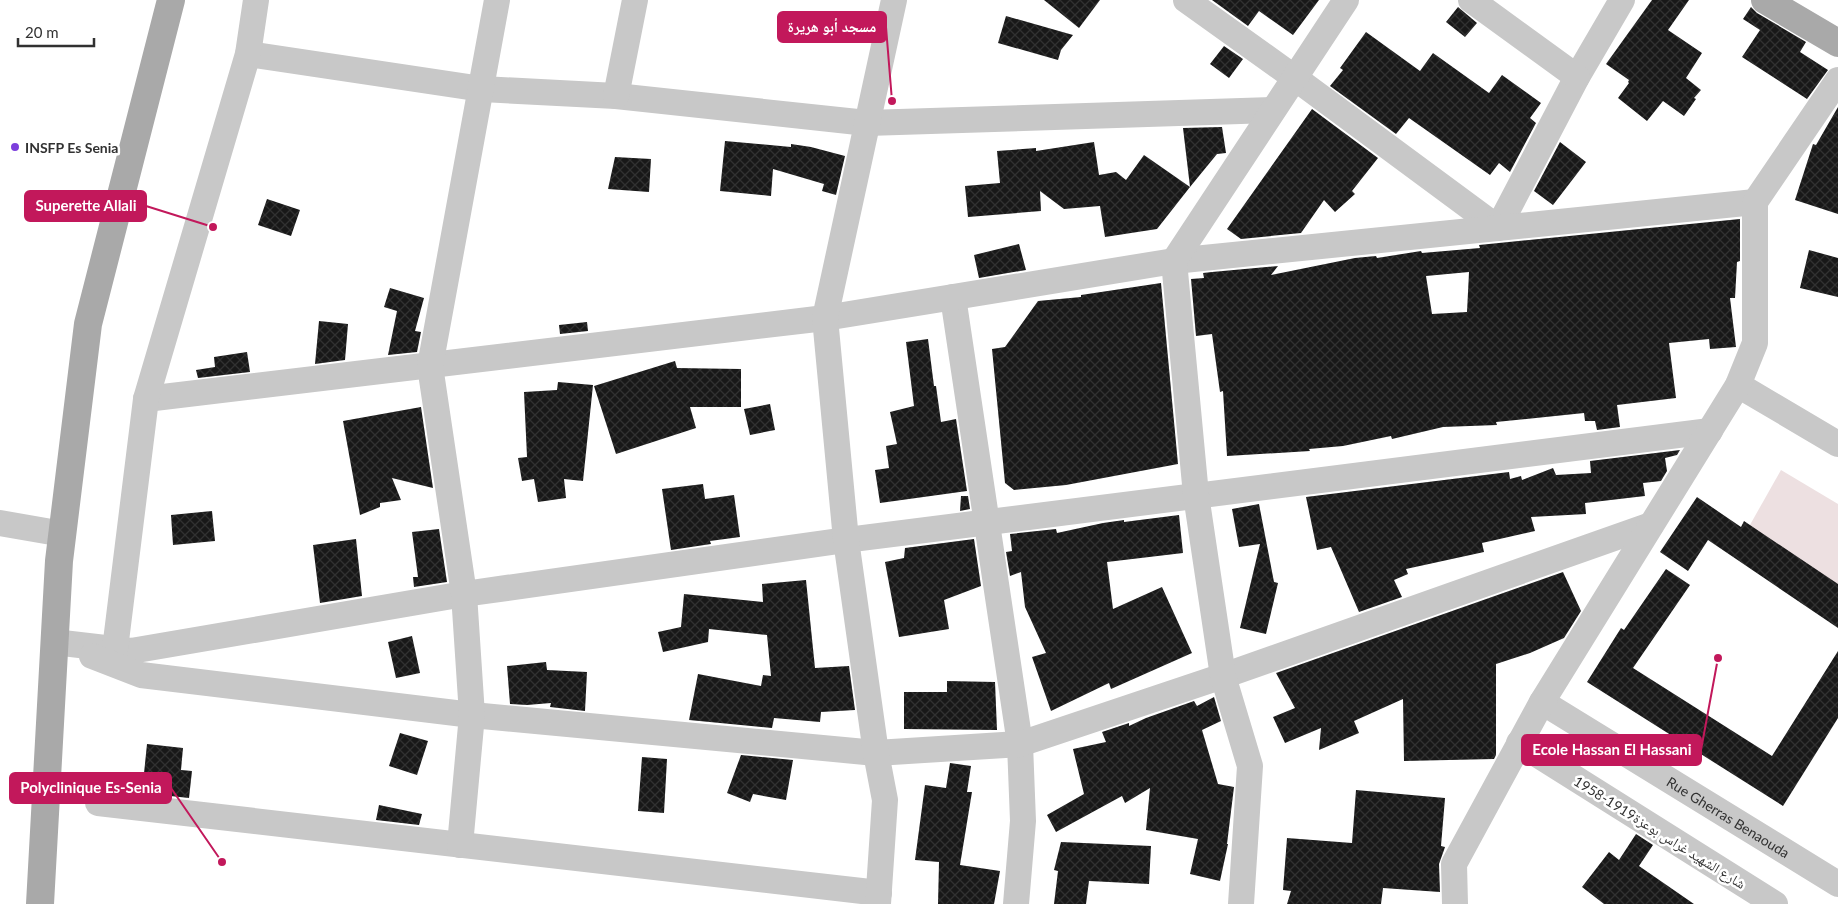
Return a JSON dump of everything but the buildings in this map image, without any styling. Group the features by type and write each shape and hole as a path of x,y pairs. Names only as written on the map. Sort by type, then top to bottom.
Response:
{"main road":[{"path":"40,904 54,642 63,534 88,324 171,0"},
{"path":"1765,0 1838,43"}],"street":[{"path":"115,649 146,399 248,54 256,0"},
{"path":"460,845 472,715 464,594 430,366 497,0"},
{"path":"616,96 635,0"},
{"path":"98,803 460,845 879,899 885,800 876,753 846,540 825,318 894,0"},
{"path":"1186,0 1498,228"},
{"path":"1241,904 1250,766 1224,676 1196,495 1174,261 1346,0"},
{"path":"1472,0 1576,77"},
{"path":"1498,228 1576,77 1622,0"},
{"path":"248,54 482,89 616,96 867,123 1274,110"},
{"path":"1455,904 1454,864 1519,743 1542,702 1738,385 1755,343 1755,202 1838,80"},
{"path":"146,399 825,318 1174,261 1755,202"},
{"path":"953,297 1020,744 1023,821 1016,904"},
{"path":"1738,385 1838,444"},
{"path":"54,642 131,651 464,594 846,540 1710,431"},
{"path":"0,523 63,534"},
{"path":"54,642 141,675 472,715 876,753 1020,744 1224,676 1651,525"},
{"name":"Rue Gherras Benaouda","path":"1542,702 1838,884"},
{"name":"شارع الشهيد غراس بوعزة1919-1958","path":"1519,743 1775,904"}],"shaded area":[{"path":"1781,470 1838,504 1838,597 1742,539"}],"place":[{"name":"مسجد أبو هريرة","path":"892,101"},
{"name":"INSFP Es Senia","path":"15,147"},
{"name":"Superette Allali","path":"213,227"},
{"name":"Ecole Hassan El Hassani","path":"1718,658"},
{"name":"Polyclinique Es-Senia","path":"222,862"}]}
